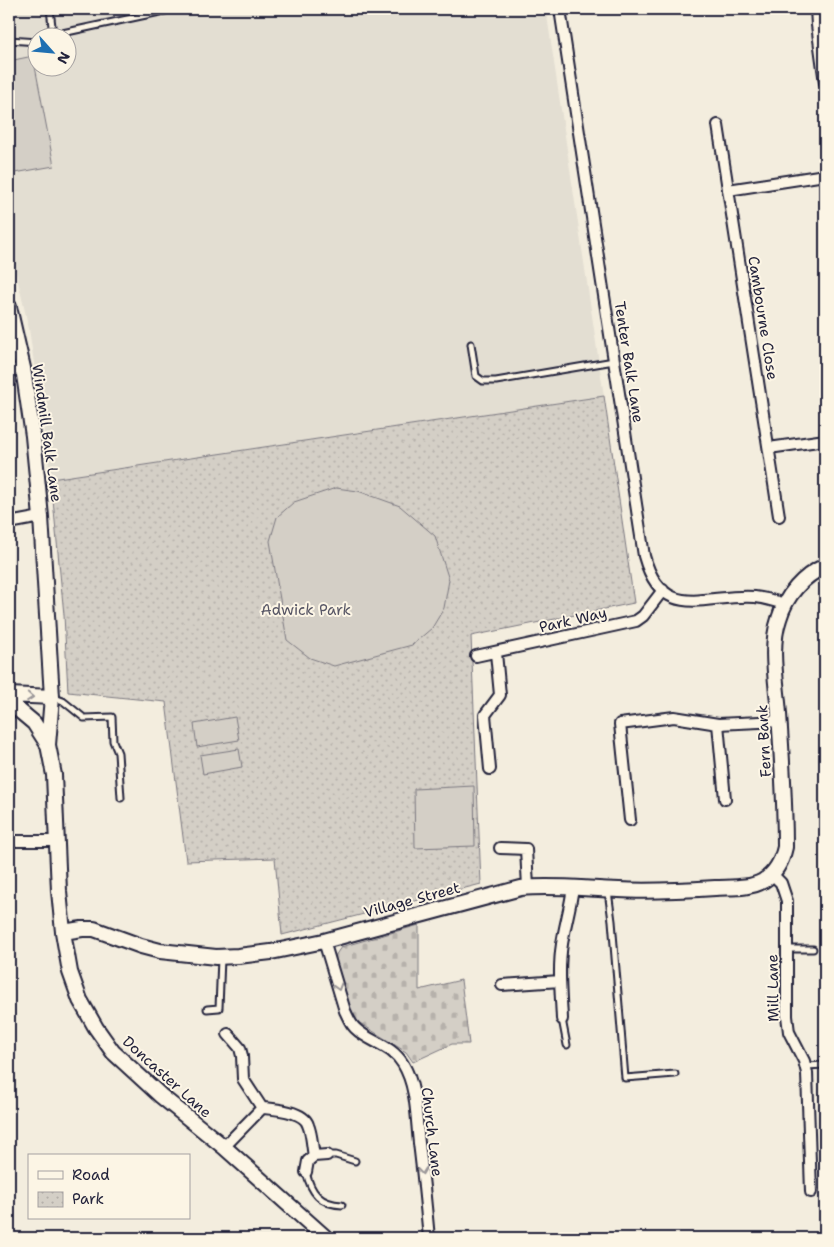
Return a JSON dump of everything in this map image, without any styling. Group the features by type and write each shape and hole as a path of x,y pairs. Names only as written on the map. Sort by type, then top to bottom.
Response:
{"street":[{"name":"Tenter Balk Lane","path":"560,9 648,572 662,590 675,598 685,601 699,602 754,597 785,604"},
{"path":"816,9 825,84"},
{"name":"Cambourne Close","path":"718,125 779,516"},
{"path":"728,190 825,175"},
{"name":"Windmill Balk Lane","path":"9,307 16,369 33,436 42,518 52,697 48,744"},
{"path":"769,448 825,440"},
{"path":"9,523 42,518"},
{"name":"Fern Bank","path":"772,874 782,859 785,847 780,721 774,639 778,620 785,604 796,588 805,579 825,566"},
{"name":"Park Way","path":"476,656 636,621 644,616 662,590"},
{"path":"490,768 484,715 500,695 496,652"},
{"path":"9,695 52,697"},
{"name":"Doncaster Lane","path":"9,702 34,723 48,744 54,776 59,891 63,932 70,972 80,1000 96,1028 113,1052 326,1238"},
{"path":"630,820 620,724 674,717 718,724 780,721"},
{"path":"718,724 725,799"},
{"path":"9,841 58,841"},
{"path":"500,848 526,848 528,887"},
{"name":"Village Street","path":"63,932 94,929 160,952 221,957 271,952 324,941 528,887 573,886 657,890 732,887 759,883 772,874"},
{"name":"Mill Lane","path":"772,874 784,889 787,901 786,1016 789,1032 804,1060 805,1066 811,1192"},
{"path":"562,1019 560,980 562,944 571,905 573,886"},
{"name":"Church Lane","path":"324,941 345,1011 350,1021 360,1032 389,1048 403,1064 408,1075 414,1100 430,1238"},
{"path":"502,984 560,980"},
{"path":"228,1034 240,1048 243,1079 262,1108 289,1112 304,1118 308,1124 314,1156"},
{"path":"224,1147 262,1108"},
{"path":"306,1172 308,1161 314,1156 327,1155"}],"lane":[{"path":"50,9 51,28"},
{"path":"78,30 174,9"},
{"path":"9,40 28,41"},
{"path":"471,344 476,376 483,381 496,381 614,360"},
{"path":"52,697 63,701 84,718 112,717 113,741 118,754 121,798"},
{"path":"608,889 625,1078 675,1074"},
{"path":"787,949 813,949"},
{"path":"207,1009 219,1008 221,957"},
{"path":"562,1019 567,1045"},
{"path":"805,1066 825,1065"},
{"path":"327,1155 355,1161"},
{"path":"306,1172 311,1188 320,1198 327,1202 342,1204"}],"shaded area":[{"path":"9,9 546,9 604,396 51,479 29,329 9,242"}],"green space":[{"path":"28,57 28,78 37,78 54,166 9,174 9,61"},
{"name":"Adwick Park","path":"604,396 634,603 471,636 481,884 282,935 275,858 186,861 166,702 68,692 64,615 51,479"},
{"path":"336,488 358,491 400,506 435,536 449,580 444,608 432,628 412,645 334,666 310,658 287,640 270,541 277,517 294,502"},
{"path":"235,717 239,740 197,747 194,724"},
{"path":"239,749 242,767 203,774 200,755"},
{"path":"474,786 475,846 415,848 414,789"},
{"path":"419,925 419,990 461,980 469,1044 452,1044 413,1062 406,1052 352,1018 336,966 335,956 341,947"}]}
